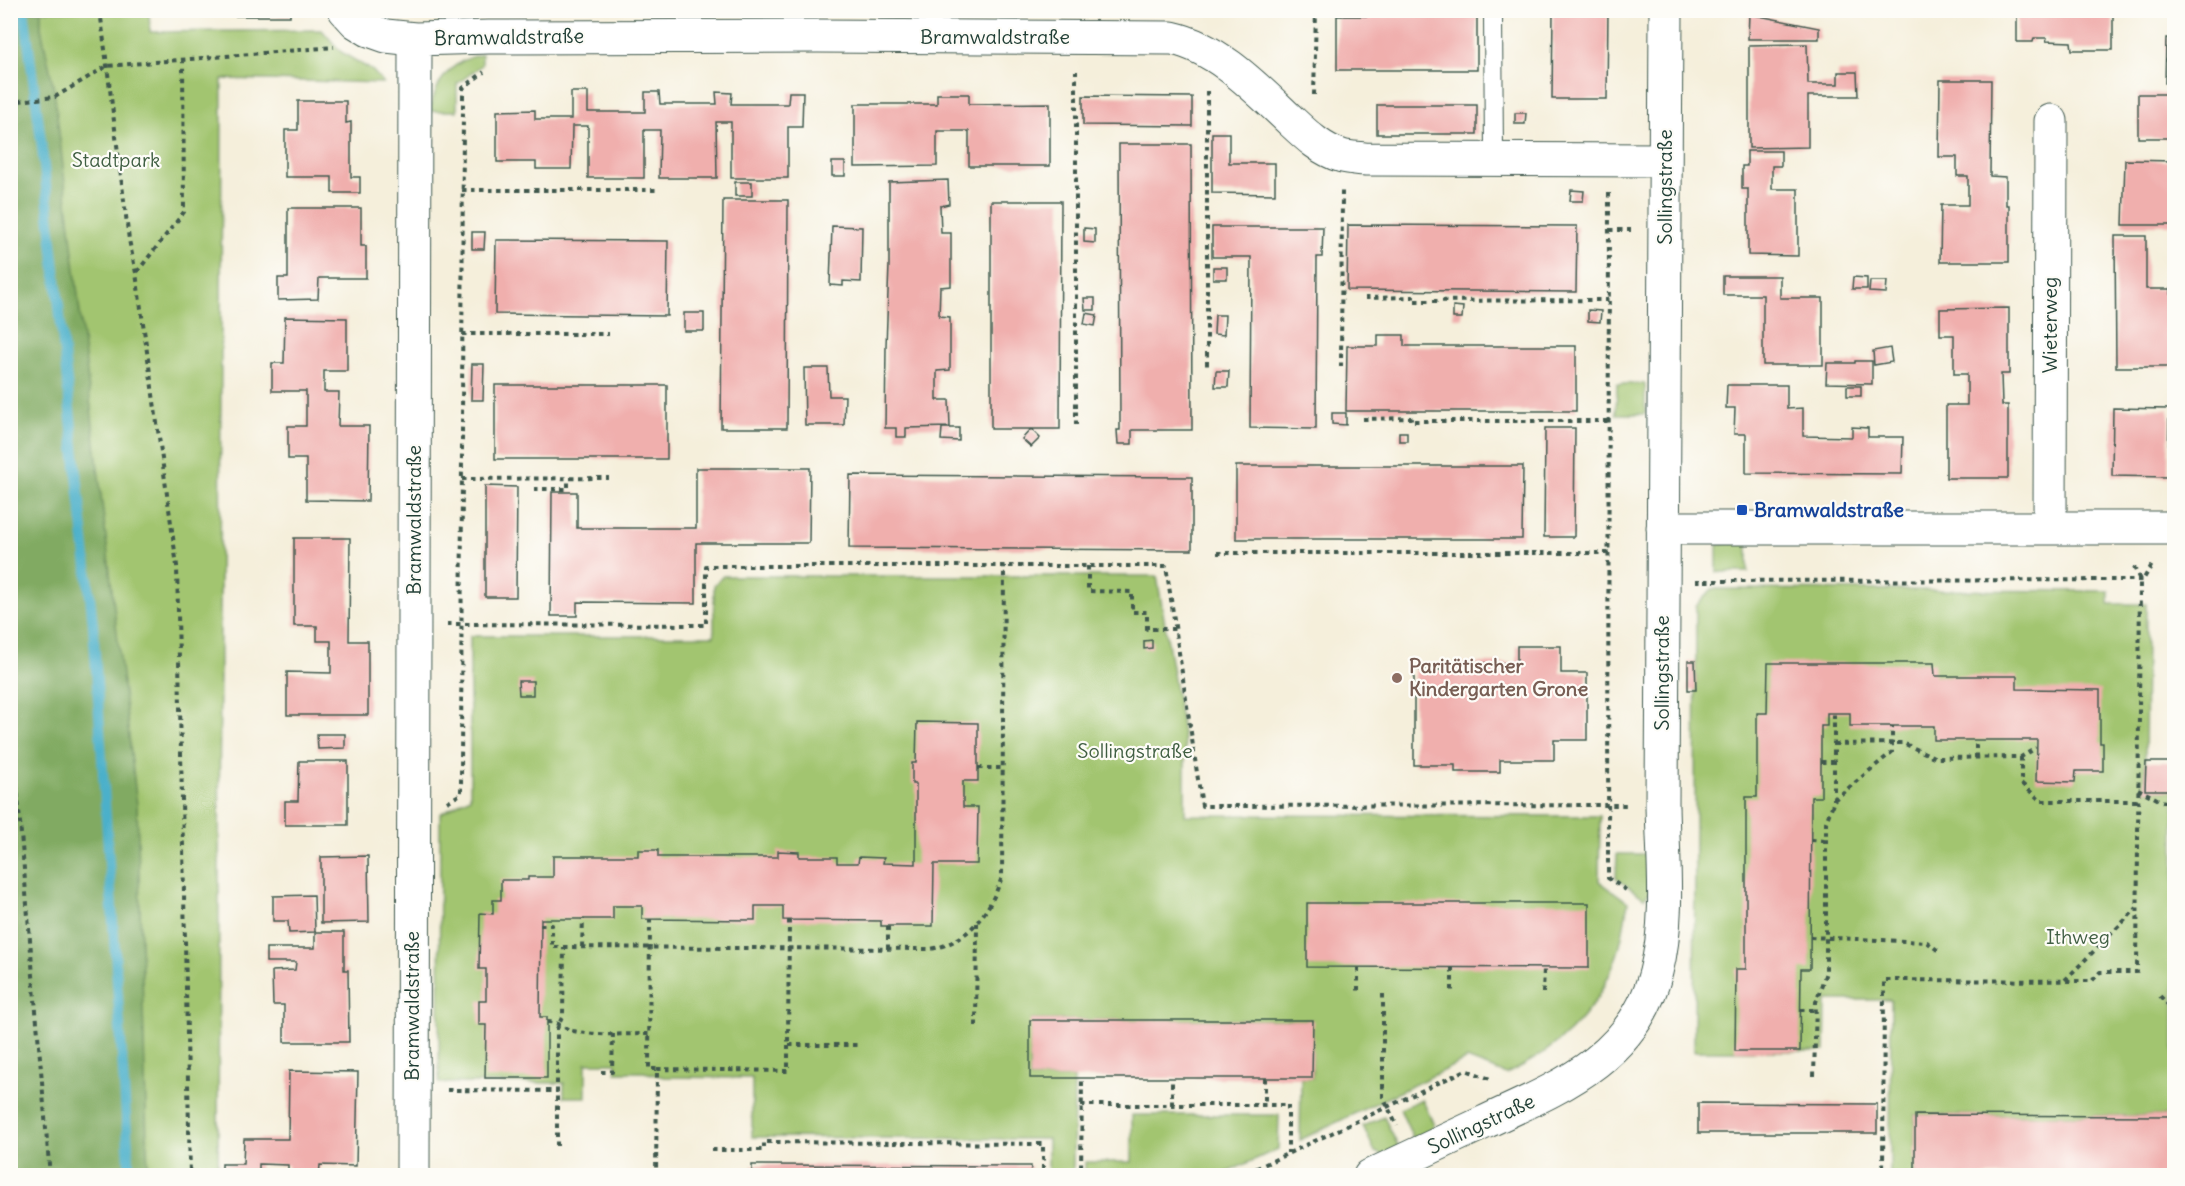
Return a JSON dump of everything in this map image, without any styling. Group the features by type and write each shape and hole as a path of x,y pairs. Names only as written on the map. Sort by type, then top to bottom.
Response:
{"street":[{"name":"Sollingstraße","path":"1370,1176 1539,1097 1590,1069 1616,1045 1634,1021 1647,998 1656,973 1664,915 1662,805 1666,10"},
{"path":"351,16 369,30 386,36 415,39"},
{"name":"Bramwaldstraße","path":"413,1176 415,39 967,23 1076,37 1172,38 1207,51 1256,88 1312,141 1342,156 1365,159 1665,160"},
{"name":"Wieterweg","path":"2050,528 2051,122"},
{"path":"1663,528 2050,528 2166,542"}],"lane":[{"path":"1493,10 1494,159"}],"path":[{"path":"100,10 129,240 136,273 177,566 190,1176"},
{"path":"1312,141 1316,10"},
{"path":"10,102 55,97 107,66 336,47 351,16"},
{"path":"413,822 461,794 463,88 488,69 489,37"},
{"path":"1076,37 1076,424"},
{"path":"1207,51 1207,367"},
{"path":"136,273 184,212 183,60"},
{"path":"1341,367 1342,156"},
{"path":"1609,160 1608,878 1664,915"},
{"path":"462,190 657,190"},
{"path":"1365,298 1413,297 1413,301 1609,300"},
{"path":"462,334 609,334"},
{"path":"1363,418 1411,418 1411,421 1609,421"},
{"path":"534,489 568,489 568,478"},
{"path":"462,479 609,478"},
{"path":"1663,580 2143,580 2166,542"},
{"path":"1217,553 1609,553"},
{"path":"413,624 706,625 706,566 1166,566 1202,806 1662,805"},
{"path":"540,925 552,925 552,947 888,949 942,947 960,938 977,922 994,900 1002,877 1004,566"},
{"path":"1088,566 1088,591 1132,592 1132,612 1147,612 1147,629 1175,629"},
{"path":"1883,1176 1884,980 2092,981 2100,972 2137,972 2140,580"},
{"path":"10,704 50,1176"},
{"path":"1814,1076 1816,1002 1826,972 1826,822 1834,801 1834,713"},
{"path":"1834,801 1892,752 1892,726"},
{"path":"1976,740 1976,758"},
{"path":"1834,744 1903,743 1936,758 2021,757 2036,748"},
{"path":"2021,757 2021,783 2041,801 2138,801"},
{"path":"1821,762 1833,762"},
{"path":"978,768 1003,768"},
{"path":"2138,789 2161,801 2175,804"},
{"path":"1811,840 1826,841"},
{"path":"2064,981 2138,908"},
{"path":"582,947 583,919"},
{"path":"650,920 649,1069 788,1071 789,920"},
{"path":"976,1026 977,922"},
{"path":"888,926 888,949"},
{"path":"1810,937 1927,942 1941,953"},
{"path":"556,1146 557,1029 563,1015 564,947"},
{"path":"1358,968 1358,993"},
{"path":"1452,968 1452,994"},
{"path":"1543,993 1544,968"},
{"path":"1383,994 1383,1097 1411,1156"},
{"path":"2160,996 2175,1011"},
{"path":"1800,1010 1816,1010"},
{"path":"547,1022 559,1024 570,1030 613,1034 649,1034"},
{"path":"601,1072 612,1072 613,1034"},
{"path":"788,1045 859,1045"},
{"path":"656,1176 657,1069"},
{"path":"1240,1176 1466,1070 1539,1097"},
{"path":"1081,1176 1082,1078"},
{"path":"1172,1078 1172,1105"},
{"path":"1265,1078 1265,1105"},
{"path":"412,1090 557,1091"},
{"path":"1081,1105 1288,1105 1288,1153"},
{"path":"712,1150 764,1150 764,1142 1043,1144 1043,1176"}],"green space":[{"name":"Stadtpark","path":"10,11 149,11 150,32 322,30 341,52 373,71 383,83 222,79 218,1175 11,1175"},
{"path":"10,11 41,11 41,28 54,89 137,805 148,1175 11,1175"},
{"path":"482,54 482,65 457,84 457,111 430,111 436,90 446,74 453,67 471,57"},
{"path":"1617,384 1645,384 1645,414 1616,414"},
{"path":"1748,543 1748,572 1717,572 1717,545"},
{"path":"723,576 1157,576 1185,746 1185,815 1600,816 1599,881 1628,902 1620,946 1610,973 1589,1009 1576,1025 1544,1053 1526,1064 1506,1074 1467,1059 1300,1140 1301,1078 1312,1078 1312,1020 1031,1020 1030,1078 1074,1078 1073,1175 1048,1175 1048,1139 752,1137 752,1078 664,1077 644,1072 616,1072 616,1063 586,1063 586,1097 564,1097 564,1083 439,1083 440,814 470,797 470,636 714,636 714,585"},
{"name":"Ithweg","path":"1712,589 2109,591 2109,604 2146,604 2145,790 2174,790 2174,1116 1915,1115 1915,1175 1890,1175 1891,1000 1826,1000 1825,1051 1694,1051 1696,606"},
{"path":"1617,854 1644,854 1654,862 1653,890 1644,898 1616,878"},
{"path":"1422,1099 1434,1125 1428,1139 1416,1145 1400,1109"},
{"path":"1132,1115 1279,1115 1278,1149 1221,1175 1085,1175 1085,1162 1132,1162"},
{"path":"1384,1117 1401,1152 1388,1158 1375,1152 1363,1126"}],"building":[{"path":"233,10 290,10 290,16 233,16"},
{"path":"1553,10 1608,10 1607,99 1552,99"},
{"path":"2017,10 2113,10 2113,50 2072,50 2071,42 2046,41 2047,38 2034,38 2033,42 2017,42"},
{"path":"1749,14 1819,28 1819,39 1748,39"},
{"path":"1337,16 1477,16 1477,70 1337,70"},
{"path":"2166,38 2174,38 2174,83 2165,83"},
{"path":"1807,44 1808,84 1838,84 1838,72 1857,72 1858,96 1808,96 1808,147 1749,148 1749,45"},
{"path":"1940,80 1991,80 1990,176 2006,177 2006,205 2009,205 2009,262 1940,262 1941,205 1968,205 1968,176 1957,176 1957,157 1939,157"},
{"path":"571,92 588,92 588,112 645,112 645,92 659,92 660,104 717,104 716,92 732,93 731,104 788,104 789,92 803,92 802,127 788,127 788,178 731,178 731,122 716,122 717,178 659,178 660,130 644,130 644,178 588,178 588,126 572,126 571,169 536,169 536,162 497,162 497,111 535,110 535,119 571,119"},
{"path":"937,94 969,94 969,104 1050,103 1050,166 969,166 969,131 937,131 937,166 855,167 855,104 937,104"},
{"path":"2138,94 2166,94 2166,106 2174,106 2174,138 2138,138"},
{"path":"1083,96 1192,97 1192,126 1083,125"},
{"path":"298,101 346,101 346,123 351,122 351,177 360,177 360,193 332,193 332,177 285,177 285,130 298,130"},
{"path":"1377,105 1477,105 1477,134 1377,134"},
{"path":"1515,113 1526,113 1525,124 1515,124"},
{"path":"1212,133 1229,133 1229,163 1275,163 1275,194 1212,193"},
{"path":"1119,144 1191,144 1192,430 1132,430 1132,444 1118,444 1117,430 1120,430"},
{"path":"1747,151 1781,151 1781,166 1772,166 1772,189 1798,189 1798,256 1748,255 1748,189 1742,189 1742,166 1747,166"},
{"path":"2125,160 2174,161 2174,225 2123,225"},
{"path":"832,162 845,162 845,176 832,176"},
{"path":"948,180 949,204 940,206 941,233 951,233 951,286 940,287 939,316 950,317 950,370 937,371 937,400 949,400 950,427 906,428 906,437 896,437 896,428 885,428 889,182"},
{"path":"735,182 752,182 752,196 735,196"},
{"path":"1571,190 1584,191 1583,201 1570,201"},
{"path":"723,200 788,200 787,428 721,428"},
{"path":"991,201 1061,201 1060,429 991,429"},
{"path":"288,208 361,208 361,246 366,246 366,278 319,278 318,299 278,300 278,278 288,278"},
{"path":"1348,225 1577,226 1576,292 1347,290"},
{"path":"832,226 862,227 861,282 843,281 843,286 830,285"},
{"path":"1212,227 1323,227 1322,257 1317,257 1316,429 1250,428 1251,257 1212,257"},
{"path":"1084,228 1095,229 1095,243 1084,242"},
{"path":"472,232 485,232 484,249 472,249"},
{"path":"2115,236 2146,236 2146,289 2171,289 2172,367 2116,367"},
{"path":"496,240 668,241 667,316 495,314"},
{"path":"1213,267 1227,267 1227,279 1213,279"},
{"path":"1723,276 1780,276 1780,298 1823,298 1823,365 1763,365 1763,295 1723,295"},
{"path":"1853,277 1867,278 1867,289 1852,289"},
{"path":"1870,281 1887,281 1886,293 1869,292"},
{"path":"1084,298 1095,298 1095,310 1085,310"},
{"path":"1453,306 1463,307 1462,318 1453,318"},
{"path":"2009,308 2009,374 2001,374 2002,405 2008,405 2008,478 1946,478 1946,405 1967,405 1967,374 1954,374 1954,335 1940,335 1940,309"},
{"path":"1588,310 1601,311 1600,322 1588,321"},
{"path":"684,313 704,313 704,331 684,331"},
{"path":"1086,313 1097,315 1095,326 1084,324"},
{"path":"1215,315 1225,315 1224,335 1214,334"},
{"path":"285,317 347,318 347,371 324,371 324,392 339,392 338,426 369,426 368,501 306,500 306,459 288,459 288,426 306,426 306,391 272,391 272,363 284,363"},
{"path":"1378,335 1404,335 1404,346 1576,346 1576,411 1346,411 1347,346 1378,346"},
{"path":"1890,348 1892,362 1874,365 1873,351"},
{"path":"1855,361 1872,361 1872,384 1826,383 1827,363 1855,363"},
{"path":"472,364 484,364 483,400 471,400"},
{"path":"804,368 828,368 829,396 845,396 844,425 805,425"},
{"path":"1216,371 1229,371 1228,387 1215,387"},
{"path":"495,385 667,385 667,459 495,459"},
{"path":"1727,385 1787,385 1787,409 1803,408 1803,436 1852,437 1852,427 1868,428 1868,437 1903,437 1902,474 1746,473 1746,434 1734,434 1735,408 1726,408"},
{"path":"1847,386 1861,386 1861,396 1847,396"},
{"path":"2113,408 2169,409 2168,477 2112,476"},
{"path":"1332,413 1346,413 1346,425 1332,424"},
{"path":"942,428 959,428 959,441 941,440"},
{"path":"1545,428 1575,428 1574,537 1544,537"},
{"path":"1031,429 1040,438 1031,447 1022,439"},
{"path":"1399,432 1407,432 1407,441 1399,441"},
{"path":"1236,466 1523,466 1522,539 1236,539"},
{"path":"696,468 810,468 809,543 696,543 696,603 577,602 577,616 551,616 552,492 577,492 577,528 696,528"},
{"path":"850,475 1192,477 1192,550 849,548"},
{"path":"485,486 517,487 516,597 485,597"},
{"path":"294,538 350,538 349,641 368,641 368,715 287,715 287,672 331,673 331,641 317,641 317,626 294,626"},
{"path":"1152,640 1152,648 1144,649 1144,641"},
{"path":"1517,646 1561,646 1561,673 1587,673 1587,740 1554,740 1554,760 1500,760 1500,772 1455,772 1455,765 1414,765 1414,670 1454,670 1454,663 1517,663"},
{"path":"1688,661 1695,661 1696,690 1688,690"},
{"path":"1768,663 1934,663 1935,676 2017,676 2017,689 2100,690 2100,743 2103,743 2103,771 2076,771 2075,782 2036,781 2037,740 1934,740 1934,726 1850,726 1850,713 1827,713 1827,726 1821,726 1821,797 1811,797 1810,969 1801,969 1800,1051 1735,1051 1736,969 1746,969 1746,797 1757,797 1757,713 1767,713"},
{"path":"518,681 533,681 533,695 519,695"},
{"path":"917,722 978,723 978,781 963,781 963,807 978,807 977,864 934,864 933,926 881,926 881,921 783,920 783,906 755,906 755,920 642,919 642,906 613,906 613,919 541,919 540,1017 547,1017 547,1078 485,1078 486,1025 479,1025 479,1001 486,1001 486,969 479,969 480,913 493,914 493,900 501,900 501,880 553,877 553,856 638,856 638,850 658,850 658,857 778,857 778,851 799,852 799,857 837,857 837,863 858,863 859,857 884,858 883,863 916,864 916,784 912,784 912,763 916,763"},
{"path":"317,734 345,734 345,748 318,749"},
{"path":"299,761 348,761 348,825 285,825 285,801 298,801"},
{"path":"2146,762 2174,762 2174,790 2145,790"},
{"path":"368,856 369,922 321,923 321,857"},
{"path":"314,895 315,932 289,933 288,921 273,921 273,896"},
{"path":"1307,903 1589,903 1589,968 1307,967"},
{"path":"315,932 344,932 344,970 348,970 349,1042 284,1042 284,1005 273,1005 272,971 295,970 296,962 266,962 266,948 315,948"},
{"path":"1030,1020 1313,1020 1312,1078 1030,1078"},
{"path":"289,1071 358,1072 356,1166 320,1165 319,1176 288,1176 288,1165 259,1164 259,1176 222,1176 222,1164 243,1164 244,1139 288,1139"},
{"path":"1698,1103 1877,1104 1877,1133 1698,1133"},
{"path":"1915,1115 2174,1116 2174,1176 1915,1176"},
{"path":"752,1165 1031,1166 1030,1176 752,1176"}],"waterway":[{"path":"24,10 42,148 93,624 130,1176"}],"place":[{"name":"Bramwaldstraße","path":"1742,510"},
{"name":"Paritätischer Kindergarten Grone","path":"1397,678"}]}
